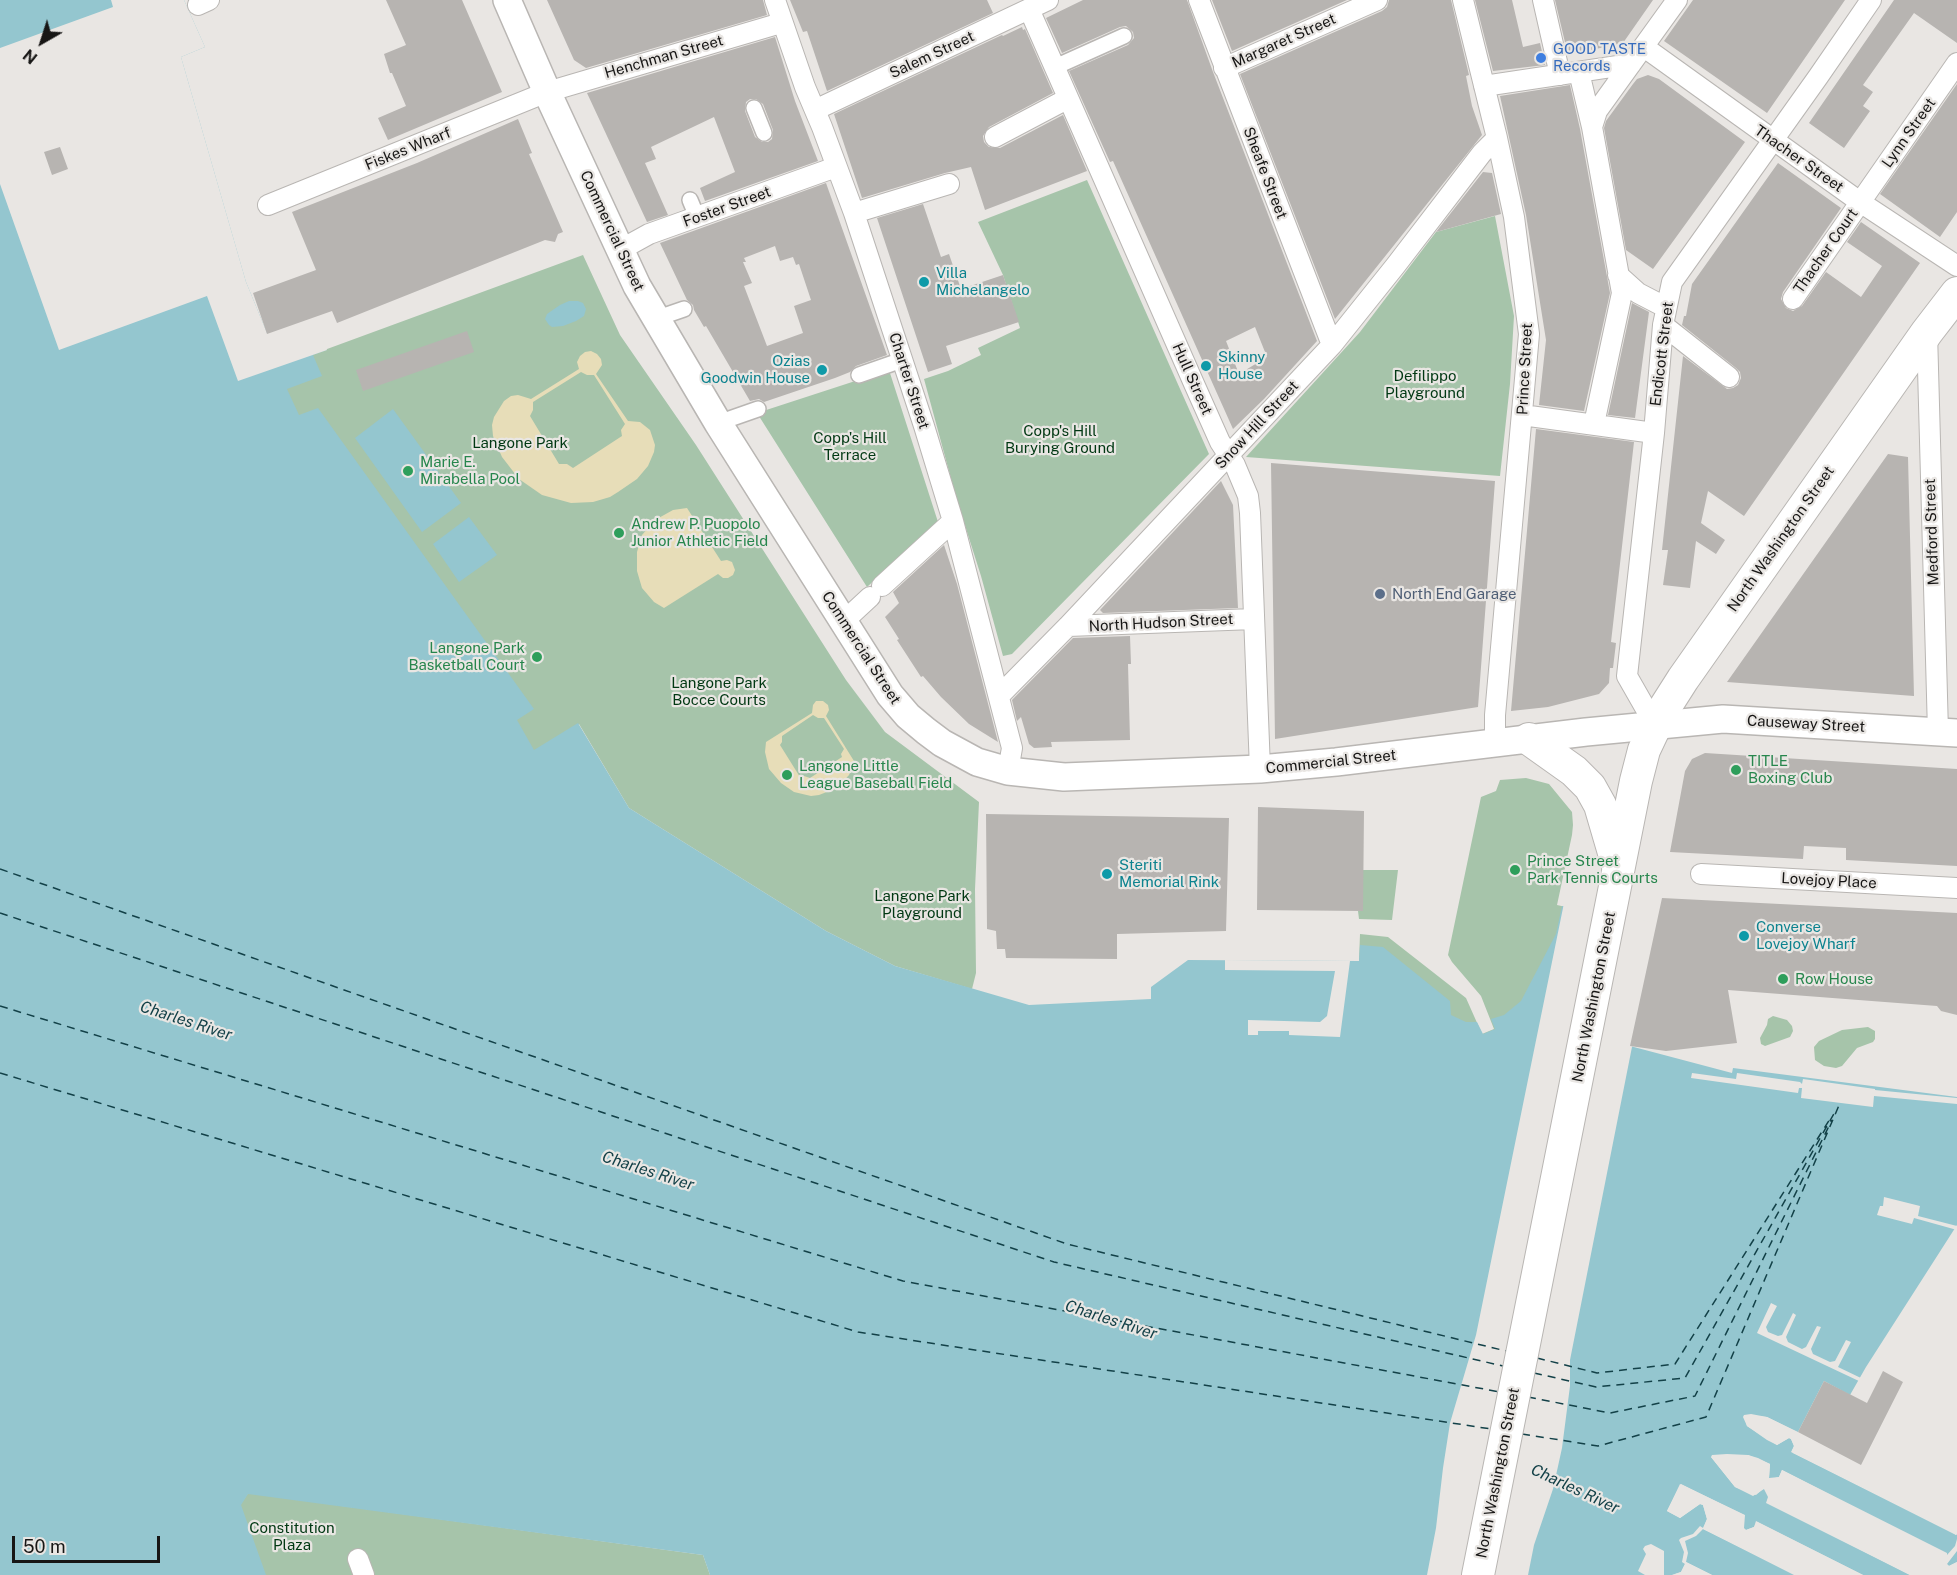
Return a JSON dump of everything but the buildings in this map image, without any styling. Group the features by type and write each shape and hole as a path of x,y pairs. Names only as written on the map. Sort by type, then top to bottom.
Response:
{"main road":[{"name":"Commercial Street","path":"507,0 620,250 655,318 718,423 890,695 908,716 951,748 977,762 1008,771 1044,776 1097,777 1260,769 1336,762 1655,725"},
{"name":"North Washington Street","path":"1478,1575 1640,762 1655,725 1683,679 1926,332 1957,293"},
{"name":"Causeway Street","path":"1655,725 1723,718 1947,733"},
{"path":"1529,740 1574,771 1590,787 1600,805 1618,878"}],"street":[{"name":"Charter Street","path":"775,0 781,23 854,213 903,360 952,521 1012,748 1008,771"},
{"name":"Salem Street","path":"815,110 1048,0"},
{"name":"Sheafe Street","path":"1199,0 1332,345"},
{"name":"Margaret Street","path":"1224,68 1377,0"},
{"name":"Prince Street","path":"1463,0 1514,217 1528,321 1529,348 1495,744"},
{"path":"1543,0 1569,73 1592,126 1622,295 1594,424"},
{"path":"1592,126 1597,111 1677,0"},
{"name":"Endicott Street","path":"1655,725 1627,676 1654,433 1664,316 1672,282 1870,0"},
{"name":"Hull Street","path":"1029,9 1216,433 1250,502 1260,769"},
{"name":"Henchman Street","path":"547,92 781,23"},
{"path":"1055,67 1124,36"},
{"name":"Thacher Street","path":"1644,48 1772,141 1957,266"},
{"name":"Lynn Street","path":"1860,202 1957,63"},
{"path":"1484,86 1631,64"},
{"name":"Fiskes Wharf","path":"268,205 547,92"},
{"path":"995,137 1067,99"},
{"path":"754,108 764,133"},
{"name":"Snow Hill Street","path":"999,696 1068,626 1332,345 1482,153 1497,138"},
{"name":"Foster Street","path":"620,250 694,209 836,167"},
{"path":"854,213 949,184"},
{"name":"Thacher Court","path":"1793,299 1860,202"},
{"path":"1618,275 1729,377"},
{"path":"655,318 684,309"},
{"name":"Medford Street","path":"1926,332 1947,733"},
{"path":"859,375 903,360"},
{"path":"718,423 758,409"},
{"path":"1522,415 1654,433"},
{"path":"843,622 952,521"},
{"name":"North Hudson Street","path":"1068,626 1254,619"},
{"name":"Lovejoy Place","path":"1701,874 1957,888"}],"green space":[{"name":"Copp's Hill Burying Ground","path":"1087,180 1209,454 1012,654 1003,656 924,379 948,371 981,355 978,348 1020,328 1003,275 978,222"},
{"name":"Defilippo Playground","path":"1495,216 1514,316 1510,384 1500,476 1246,457 1360,332 1436,232"},
{"name":"Langone Park","path":"583,255 620,335 696,445 846,680 885,732 979,802 975,889 976,973 972,989 895,966 826,931 629,808 579,724 515,765 259,374"},
{"name":"Copp's Hill Terrace","path":"889,370 938,522 867,587 757,413"},
{"path":"1526,778 1549,784 1572,812 1572,835 1557,905 1610,917 1493,1047 1359,961 1360,934 1388,937 1466,998 1482,1034 1494,1029 1481,996 1448,955 1481,797 1496,791 1500,780"},
{"path":"1363,870 1398,870 1392,920 1359,919 1358,911 1363,911"},
{"path":"1773,1016 1787,1020 1793,1031 1790,1037 1765,1046 1761,1044 1760,1038 1768,1019"},
{"path":"1868,1027 1875,1031 1873,1042 1857,1048 1842,1066 1836,1068 1824,1066 1815,1060 1814,1047 1819,1041 1842,1030"},
{"name":"Constitution Plaza","path":"248,1493 703,1555 710,1575 265,1575 240,1505"}],"sand":[{"path":"591,351 601,359 602,365 596,374 628,421 640,422 650,430 655,445 648,466 637,479 610,497 593,502 571,503 542,495 519,479 502,457 493,436 492,425 504,401 511,396 518,395 531,399 579,369 577,362 585,352","holes":["581,372 594,375 625,424 621,430 622,436 573,468 567,464 559,464 530,416 533,402"]},
{"path":"687,508 721,561 732,562 735,570 728,578 723,578 718,574 664,608 654,602 642,588 637,571 637,552 642,535 655,520 673,510"},
{"path":"816,701 823,701 828,705 829,710 826,716 854,761 849,775 837,788 811,796 794,792 781,783 769,769 765,752 766,742 812,713","holes":["813,715 824,718 844,749 842,757 810,778 800,777 780,745 782,736"]}],"water":[{"name":"Charles River","path":"0,0 184,0 205,47 181,57 246,282 267,333 327,350 313,355 322,376 287,389 299,415 318,408 534,709 517,720 534,750 578,723 629,808 826,931 895,966 1029,1005 1151,999 1151,987 1188,960 1359,961 1360,945 1383,947 1450,1001 1451,1015 1466,1022 1477,1022 1483,1034 1495,1029 1491,1019 1504,1015 1521,1001 1556,934 1562,906 1649,925 1630,1046 1732,1073 1733,1068 1957,1097 1957,1225 1850,1395 1824,1381 1798,1432 1767,1417 1744,1415 1747,1426 1777,1445 1789,1438 1794,1446 1793,1453 1957,1534 1957,1562 1949,1566 1943,1561 1947,1555 1782,1470 1779,1477 1769,1478 1770,1464 1748,1455 1711,1457 1735,1487 1756,1495 1764,1488 1769,1497 1767,1501 1771,1504 1910,1575 1863,1575 1757,1522 1754,1527 1746,1530 1744,1529 1744,1515 1681,1484 1667,1511 1680,1518 1700,1504 1703,1505 1707,1519 1703,1529 1794,1575 1712,1575 1686,1562 1681,1572 1664,1575 1664,1551 1651,1544 1643,1549 1646,1554 1638,1571 1645,1575 710,1575 703,1555 248,1494 241,1505 266,1575 0,1575"},
{"path":"569,301 583,303 586,309 584,316 563,326 549,325 545,319 547,314"},
{"name":"Marie E. Mirabella Pool","path":"393,409 461,503 422,532 355,438"},
{"path":"469,517 497,555 459,582 433,544"}],"pier":[{"path":"111,0 184,0 205,47 181,57 246,282 267,333 314,317 327,350 238,381 207,296 59,350 0,184 0,48 113,7"},
{"path":"1564,903 1650,922 1652,925 1650,956 1570,1360 1570,1386 1562,1448 1553,1489 1534,1545 1528,1575 1427,1575 1436,1528 1450,1423 1476,1335"},
{"path":"1225,960 1350,961 1340,1037 1289,1035 1289,1031 1258,1031 1258,1035 1248,1035 1248,1020 1320,1022 1327,1016 1335,971 1225,970"},
{"path":"1692,1073 1736,1079 1737,1073 1802,1084 1803,1079 1875,1090 1957,1098 1957,1104 1874,1096 1873,1107 1801,1098 1802,1088 1799,1088 1798,1093 1691,1078"},
{"path":"1884,1197 1920,1206 1918,1216 1957,1226 1957,1230 1914,1218 1912,1224 1877,1215 1880,1206 1883,1206"},
{"path":"1771,1303 1777,1306 1766,1327 1768,1332 1778,1336 1782,1335 1793,1313 1796,1315 1786,1337 1788,1342 1802,1349 1806,1347 1817,1326 1821,1327 1811,1349 1813,1354 1830,1362 1835,1361 1846,1340 1851,1342 1838,1367 1863,1379 1861,1382 1757,1333"},
{"path":"1751,1414 1767,1417 1801,1434 1797,1435 1766,1420 1746,1418 1750,1424 1769,1438 1777,1442 1788,1435 1793,1437 1797,1446 1795,1450 1957,1531 1957,1534 1791,1452 1794,1446 1789,1438 1777,1445 1767,1440 1747,1426 1743,1417"},
{"path":"1727,1454 1758,1458 1770,1464 1769,1478 1779,1477 1782,1470 1947,1555 1955,1546 1957,1539 1957,1551 1947,1564 1949,1566 1957,1562 1957,1565 1948,1568 1940,1562 1944,1555 1784,1474 1780,1479 1768,1481 1767,1466 1757,1461 1748,1458 1715,1458 1737,1484 1752,1493 1765,1486 1772,1497 1770,1501 1911,1572 1913,1575 1910,1575 1766,1503 1768,1497 1764,1489 1753,1496 1735,1487 1711,1457"},
{"path":"1680,1484 1745,1515 1744,1528 1746,1530 1754,1527 1756,1521 1863,1575 1856,1575 1758,1525 1755,1530 1745,1533 1741,1529 1741,1517 1682,1488 1671,1510 1680,1515 1701,1501 1705,1504 1710,1518 1706,1528 1796,1572 1797,1575 1703,1529 1696,1536 1685,1541 1688,1553 1686,1562 1712,1575 1705,1575 1687,1566 1682,1574 1672,1575 1681,1572 1685,1564 1682,1562 1684,1552 1679,1540 1693,1534 1700,1526 1703,1528 1707,1519 1703,1505 1700,1504 1680,1518 1667,1511"}],"ferry route":[{"path":"0,869 1067,1244 1506,1351"},
{"path":"0,913 1054,1262 1503,1366"},
{"path":"0,1006 903,1281 1500,1392"},
{"path":"0,1073 858,1332 1491,1429"},
{"path":"1522,1434 1598,1446 1706,1417 1840,1103"},
{"path":"1534,1373 1596,1387 1685,1378 1836,1110"},
{"path":"1537,1358 1597,1373 1675,1364 1830,1119"},
{"path":"1528,1397 1610,1413 1695,1396 1832,1120"}],"place":[{"name":"GOOD TASTE Records","path":"1541,58"},
{"name":"Villa Michelangelo","path":"924,282"},
{"name":"Skinny House","path":"1206,366"},
{"name":"Ozias Goodwin House","path":"822,370"},
{"name":"Marie E. Mirabella Pool","path":"408,471"},
{"name":"Andrew P. Puopolo Junior Athletic Field","path":"619,533"},
{"name":"North End Garage","path":"1380,594"},
{"name":"Langone Park Basketball Court","path":"537,657"},
{"name":"TITLE Boxing Club","path":"1736,770"},
{"name":"Langone Little League Baseball Field","path":"787,775"},
{"name":"Prince Street Park Tennis Courts","path":"1515,870"},
{"name":"Steriti Memorial Rink","path":"1107,874"},
{"name":"Converse Lovejoy Wharf","path":"1744,936"},
{"name":"Row House","path":"1783,979"}],"park label":[{"name":"Langone Park Bocce Courts","path":"719,692"},
{"name":"Langone Park Playground","path":"922,904"}]}
